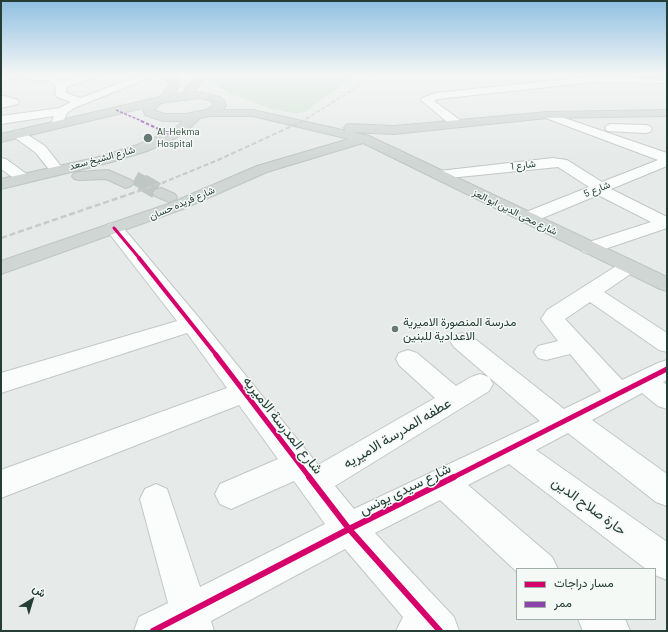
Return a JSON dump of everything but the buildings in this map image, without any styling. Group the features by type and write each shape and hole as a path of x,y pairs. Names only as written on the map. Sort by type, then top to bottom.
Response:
{"main road":[{"path":"2,137 144,103"},
{"name":"شارع محى الدين ابو العز","path":"155,103 148,109 149,113 154,115 173,118 210,113 252,113 358,137 667,285"},
{"path":"210,113 217,109 220,103"},
{"path":"227,103 341,127 394,130"},
{"path":"358,137 394,130 547,115 667,113"},
{"name":"شارع الشيخ سعد","path":"1,184 123,154 158,141 176,132 191,122 196,116"},
{"path":"1,187 101,173 131,180 125,168 134,162 169,150 177,145 180,140 180,136 176,132"},
{"name":"شارع فريده حسان","path":"1,256 236,168 358,137"},
{"name":"شارع فريده حسان","path":"1,268 177,206 262,169 358,137"}],"street":[{"path":"57,124 58,118 63,111 75,103"},
{"path":"431,103 456,123"},
{"path":"2,118 63,111"},
{"path":"595,113 611,133"},
{"path":"547,115 611,133 643,149 667,158"},
{"path":"611,133 646,129"},
{"path":"18,134 40,149 57,170"},
{"path":"643,149 667,149"},
{"name":"شارع 5","path":"527,218 667,161"},
{"path":"1,162 23,178"},
{"name":"شارع 1","path":"438,175 553,162 562,164 663,227"},
{"path":"590,248 663,227"},
{"name":"شارع المدرسة الاميريه","path":"114,228 192,324 349,529 429,628"},
{"path":"628,267 553,317 554,322 575,345 649,386"},
{"path":"590,292 667,344"},
{"path":"1,383 192,324"},
{"path":"462,341 566,421 667,492"},
{"path":"546,352 575,345"},
{"path":"408,359 454,399"},
{"name":"عطفه المدرسة الاميريه","path":"231,494 307,474 454,399 480,384"},
{"name":"شارع سيدى يونس","path":"154,631 192,622 349,529 566,421 649,386"},
{"path":"1,484 244,392"},
{"name":"حارة صلاح الدين","path":"511,449 667,563"},
{"path":"442,483 539,568"},
{"path":"156,499 192,622"},
{"path":"598,620 611,631"}],"green space":[{"path":"256,103 316,103 305,112 293,113 271,109"}],"tunnel":[{"path":"135,178 144,183"},
{"path":"142,182 161,193"}],"railway":[{"path":"302,122 331,103"},
{"path":"162,183 218,160 302,122"},
{"path":"1,238 165,182"}],"marked path":[{"path":"116,110 172,135"}],"cycle path":[{"path":"114,228 192,324 349,529 440,631"},
{"path":"153,631 349,529 511,449 667,369"}],"place":[{"name":"Al-Hekma Hospital","path":"148,138"},
{"name":"مدرسة المنصورة الاميرية الاعدادية للبنين","path":"395,329"}]}
